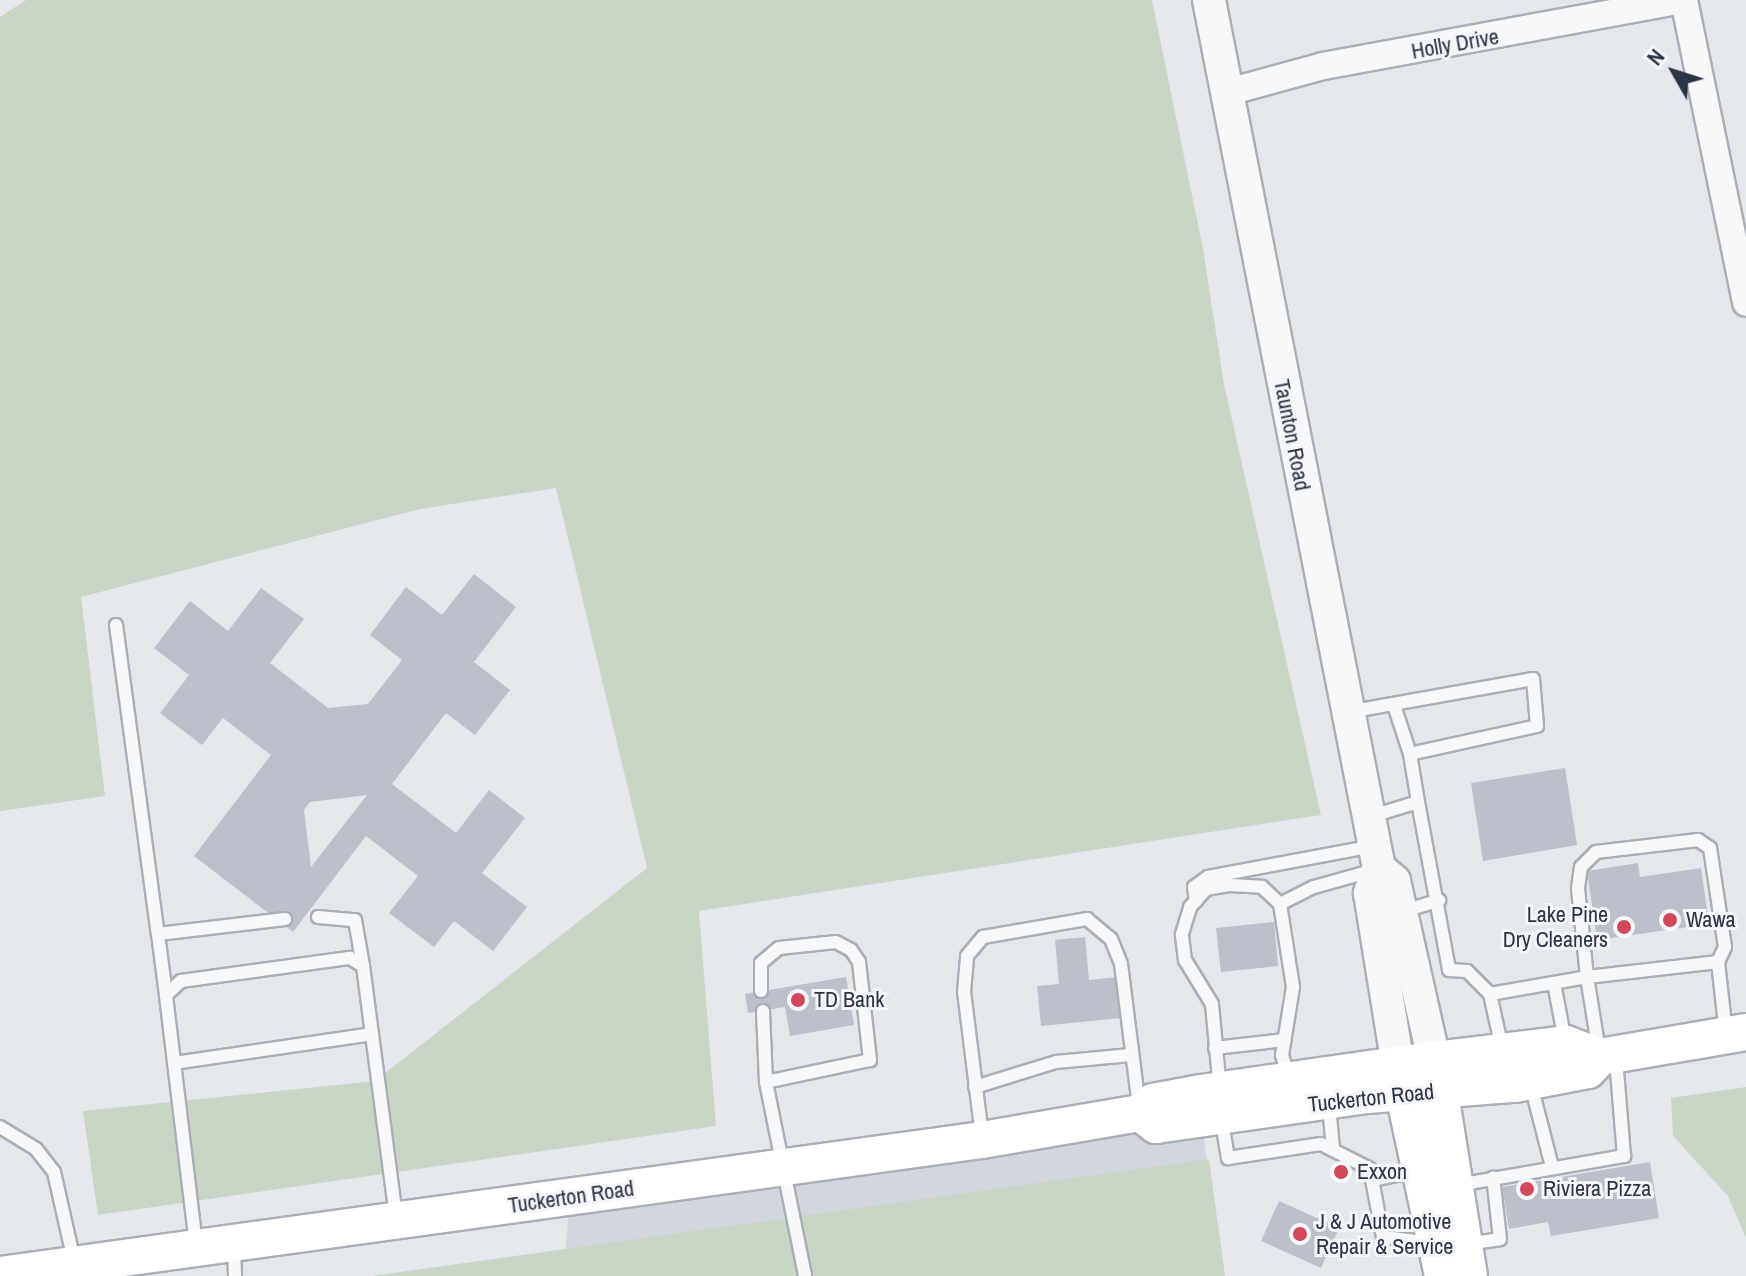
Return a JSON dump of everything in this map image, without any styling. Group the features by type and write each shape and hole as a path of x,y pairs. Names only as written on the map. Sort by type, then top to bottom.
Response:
{"main road":[{"name":"Tuckerton Road","path":"1220,1104 1290,1081 1419,1078 1530,1082 1588,1070 1608,1057 1736,1034"},
{"name":"Tuckerton Road","path":"0,1275 196,1249 235,1260 396,1220 982,1140 1140,1113 1153,1102 1329,1102 1503,1053 1566,1044 1608,1057"},
{"path":"1419,1078 1420,1170 1453,1260"},
{"path":"1419,1078 1453,1186 1453,1260"}],"street":[{"name":"Taunton Road","path":"1209,0 1374,844 1370,893 1419,1078"},
{"name":"Holly Drive","path":"1228,92 1323,66 1683,0 1746,303"},
{"name":"Taunton Road","path":"1374,844 1394,881 1403,912 1434,976 1419,1078"}],"lane":[{"path":"116,625 166,995 196,1249"},
{"path":"1347,712 1533,679 1537,726 1410,754"},
{"path":"1394,705 1410,754 1439,900 1434,976 1467,971 1490,994 1503,1053"},
{"path":"1280,904 1314,887 1374,844 1418,802"},
{"path":"1453,1186 1624,1156 1608,1057 1587,977 1578,888 1581,867 1596,852 1698,840 1710,848 1725,947 1718,962 1736,1034"},
{"path":"1196,901 1194,887 1208,877 1374,844"},
{"path":"1290,1081 1282,1055 1293,987 1280,904 1262,887 1229,885 1206,889 1196,901 1182,934 1183,947 1185,960 1212,1004 1228,1158 1321,1144 1333,1149 1370,1169 1383,1237 1453,1260 1500,1239 1493,1177"},
{"path":"1403,912 1439,900"},
{"path":"318,917 355,920 396,1220"},
{"path":"158,934 285,919"},
{"path":"982,1140 964,992 967,956 983,937 1087,919 1111,939 1121,964 1140,1113"},
{"path":"761,991 760,967 773,950 845,946 859,965 870,1060 766,1082"},
{"path":"166,995 181,981 350,958 363,966"},
{"path":"1490,994 1587,977 1718,962"},
{"path":"1554,983 1566,1044"},
{"path":"763,1011 766,1082 805,1276"},
{"path":"174,1063 372,1034"},
{"path":"1215,1048 1285,1040"},
{"path":"975,1087 1056,1062 1131,1055"},
{"path":"1530,1082 1552,1167"},
{"path":"1329,1102 1333,1149"},
{"path":"0,1127 36,1149 54,1172 54,1270"},
{"path":"1372,1180 1420,1170"}],"shaded area":[{"path":"1200,1116 1225,1276 563,1276 570,1198"}],"green space":[{"path":"26,0 1152,0 1203,249 1224,384 1321,815 699,911 716,1126 98,1215 83,1111 375,1081 647,868 556,488 420,509 81,597 105,796 0,811 0,17"},
{"path":"1746,1087 1746,1238 1728,1196 1673,1136 1671,1098"},
{"path":"1209,1159 1225,1276 372,1276"}],"building":[{"path":"474,574 516,607 474,662 510,690 475,735 446,713 392,784 456,833 489,790 525,818 482,873 527,907 493,951 454,921 434,947 389,913 418,876 366,836 293,932 194,856 271,755 223,718 202,745 160,713 189,675 154,648 190,601 228,631 261,588 304,619 270,663 328,708 368,704 402,660 370,635 406,587 442,615","holes":["367,795 311,867 304,810 310,802"]},
{"path":"1565,768 1577,845 1483,861 1471,783"},
{"path":"1638,863 1640,877 1701,868 1709,924 1597,940 1587,871"},
{"path":"1274,922 1278,966 1221,972 1216,928"},
{"path":"1085,937 1089,980 1117,977 1121,1018 1041,1026 1037,986 1059,984 1055,940"},
{"name":"TD Bank","path":"846,977 854,1025 790,1036 785,1007 748,1013 745,994"},
{"path":"1650,1162 1659,1218 1551,1236 1548,1222 1509,1229 1502,1187"},
{"name":"J & J Automotive Repair & Service","path":"1279,1201 1339,1228 1321,1268 1261,1241"}],"place":[{"name":"Wawa","path":"1670,920"},
{"name":"Lake Pine Dry Cleaners","path":"1624,927"},
{"name":"TD Bank","path":"798,1000"},
{"name":"Exxon","path":"1341,1172"},
{"name":"Riviera Pizza","path":"1527,1189"},
{"name":"J & J Automotive Repair & Service","path":"1300,1234"}]}
